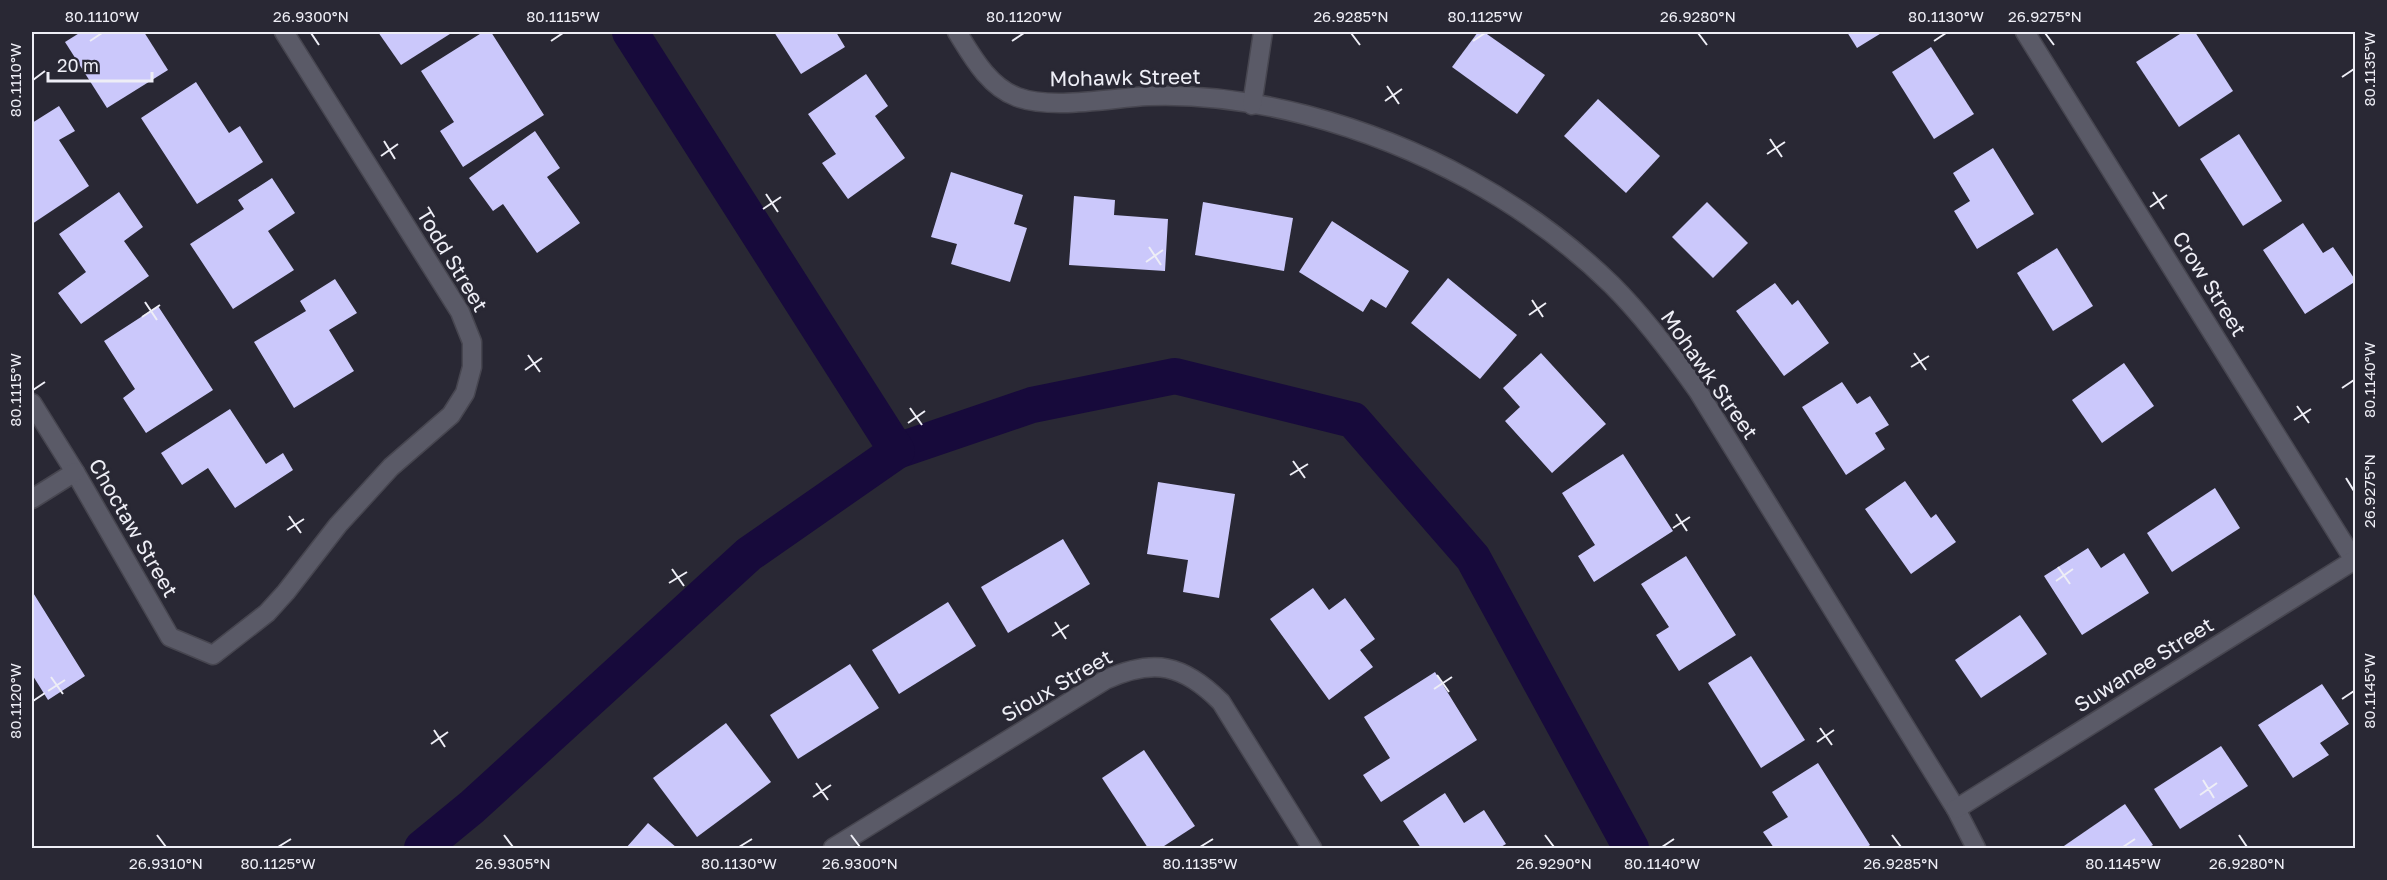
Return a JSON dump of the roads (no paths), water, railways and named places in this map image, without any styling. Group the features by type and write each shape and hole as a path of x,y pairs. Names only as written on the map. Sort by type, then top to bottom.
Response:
{"street":[{"name":"Todd Street","path":"213,655 267,613 338,525 391,467 451,415 465,393 472,367 472,342 460,312 284,32"},
{"name":"Mohawk Street","path":"957,32 993,83 1016,97 1041,103 1151,96 1206,98 1304,114 1383,139 1457,172 1528,215 1571,248 1612,285 1666,346 1698,391 1956,808 1976,849"},
{"path":"1252,105 1263,32"},
{"name":"Crow Street","path":"2025,32 2355,560"},
{"name":"Choctaw Street","path":"32,403 75,472 170,637 213,655"},
{"path":"32,499 75,472"},
{"name":"Suwanee Street","path":"1956,808 2355,560"},
{"name":"Sioux Street","path":"833,849 1105,680 1127,670 1152,666 1179,671 1202,683 1221,702 1312,849"}],"waterway":[{"path":"422,848 472,807 749,554 897,451 630,32"},
{"path":"897,451 1032,405 1175,376 1353,420 1473,558 1631,848"}]}
